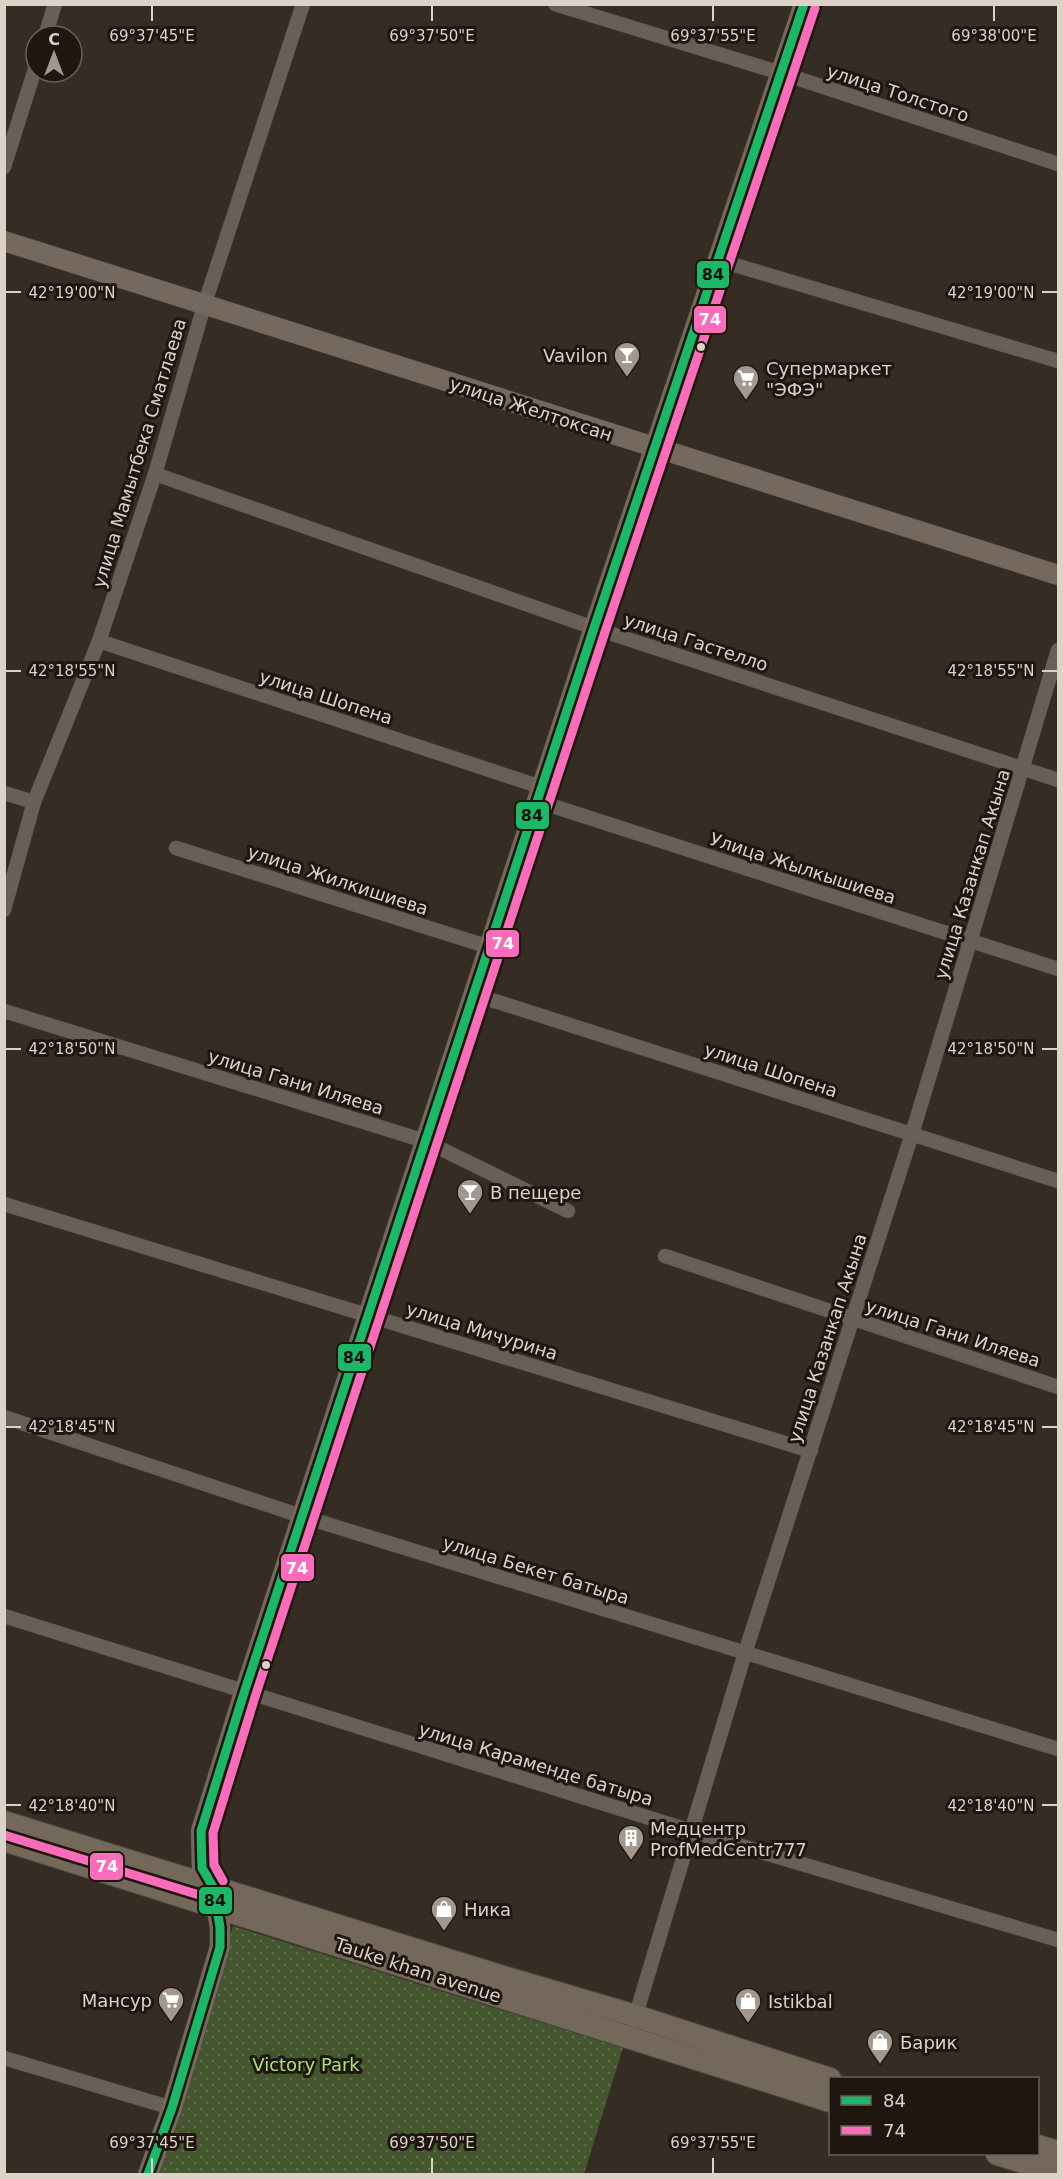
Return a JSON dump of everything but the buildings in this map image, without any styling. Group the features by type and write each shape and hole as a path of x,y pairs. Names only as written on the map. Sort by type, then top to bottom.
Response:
{"main road":[{"path":"148,2175 172,2109 220,1947 221,1936 214,1896 202,1868 201,1831 301,1516 539,794 804,4"},
{"name":"улица Желтоксан","path":"4,241 1059,575"},
{"name":"Tauke khan avenue","path":"4,1822 214,1896"},
{"name":"Tauke khan avenue","path":"4,1840 500,1976 829,2100"},
{"name":"Tauke khan avenue","path":"632,2026 829,2078"},
{"path":"1039,2146 1059,2152"},
{"path":"1000,2155 1059,2173"}],"street":[{"path":"49,24 55,4"},
{"name":"улица Мамытбека Сматлаева","path":"4,910 34,802 99,641 154,474 204,306 303,4"},
{"name":"улица Толстого","path":"555,4 782,73 1059,164"},
{"path":"4,167 30,84"},
{"path":"718,260 1059,361"},
{"name":"улица Гастелло","path":"154,474 594,628 1059,780"},
{"name":"улица Шопена","path":"99,641 539,794"},
{"name":"улица Казанкап Акына","path":"632,2026 744,1653 912,1134 1059,650"},
{"path":"4,793 34,802"},
{"name":"Улица Жылкышиева","path":"539,794 970,941 1059,969"},
{"name":"улица Жилкишиева","path":"176,848 489,947"},
{"name":"улица Шопена","path":"473,994 1059,1181"},
{"name":"улица Гани Иляева","path":"4,1011 425,1141 568,1211"},
{"name":"улица Мичурина","path":"4,1204 811,1450"},
{"name":"улица Гани Иляева","path":"665,1256 1059,1387"},
{"name":"улица Бекет батыра","path":"4,1417 301,1516 1059,1749"},
{"name":"улица Караменде батыра","path":"4,1616 244,1693 691,1831 1059,1940"},
{"path":"4,2058 172,2109"}],"green space":[{"name":"Victory Park","path":"233,1926 623,2048 584,2174 155,2174"}],"transit line":[{"name":"84","path":"148,2174 172,2108 220,1947 220,1927 213,1887 202,1868 201,1831 244,1693 594,628 804,4"},
{"name":"74","path":"223,1881 214,1865 213,1833 255,1697 605,632 815,8"},
{"name":"74","path":"4,1835 209,1898"}],"place":[{"name":"Vavilon","path":"627,378"},
{"name":"Супермаркет \"ЭФЭ\"","path":"746,401"},
{"name":"В пещере","path":"470,1215"},
{"name":"Медцентр ProfMedCentr777","path":"631,1861"},
{"name":"Ника","path":"444,1932"},
{"name":"Мансур","path":"171,2023"},
{"name":"Istikbal","path":"748,2024"},
{"name":"Барик","path":"880,2065"}]}
